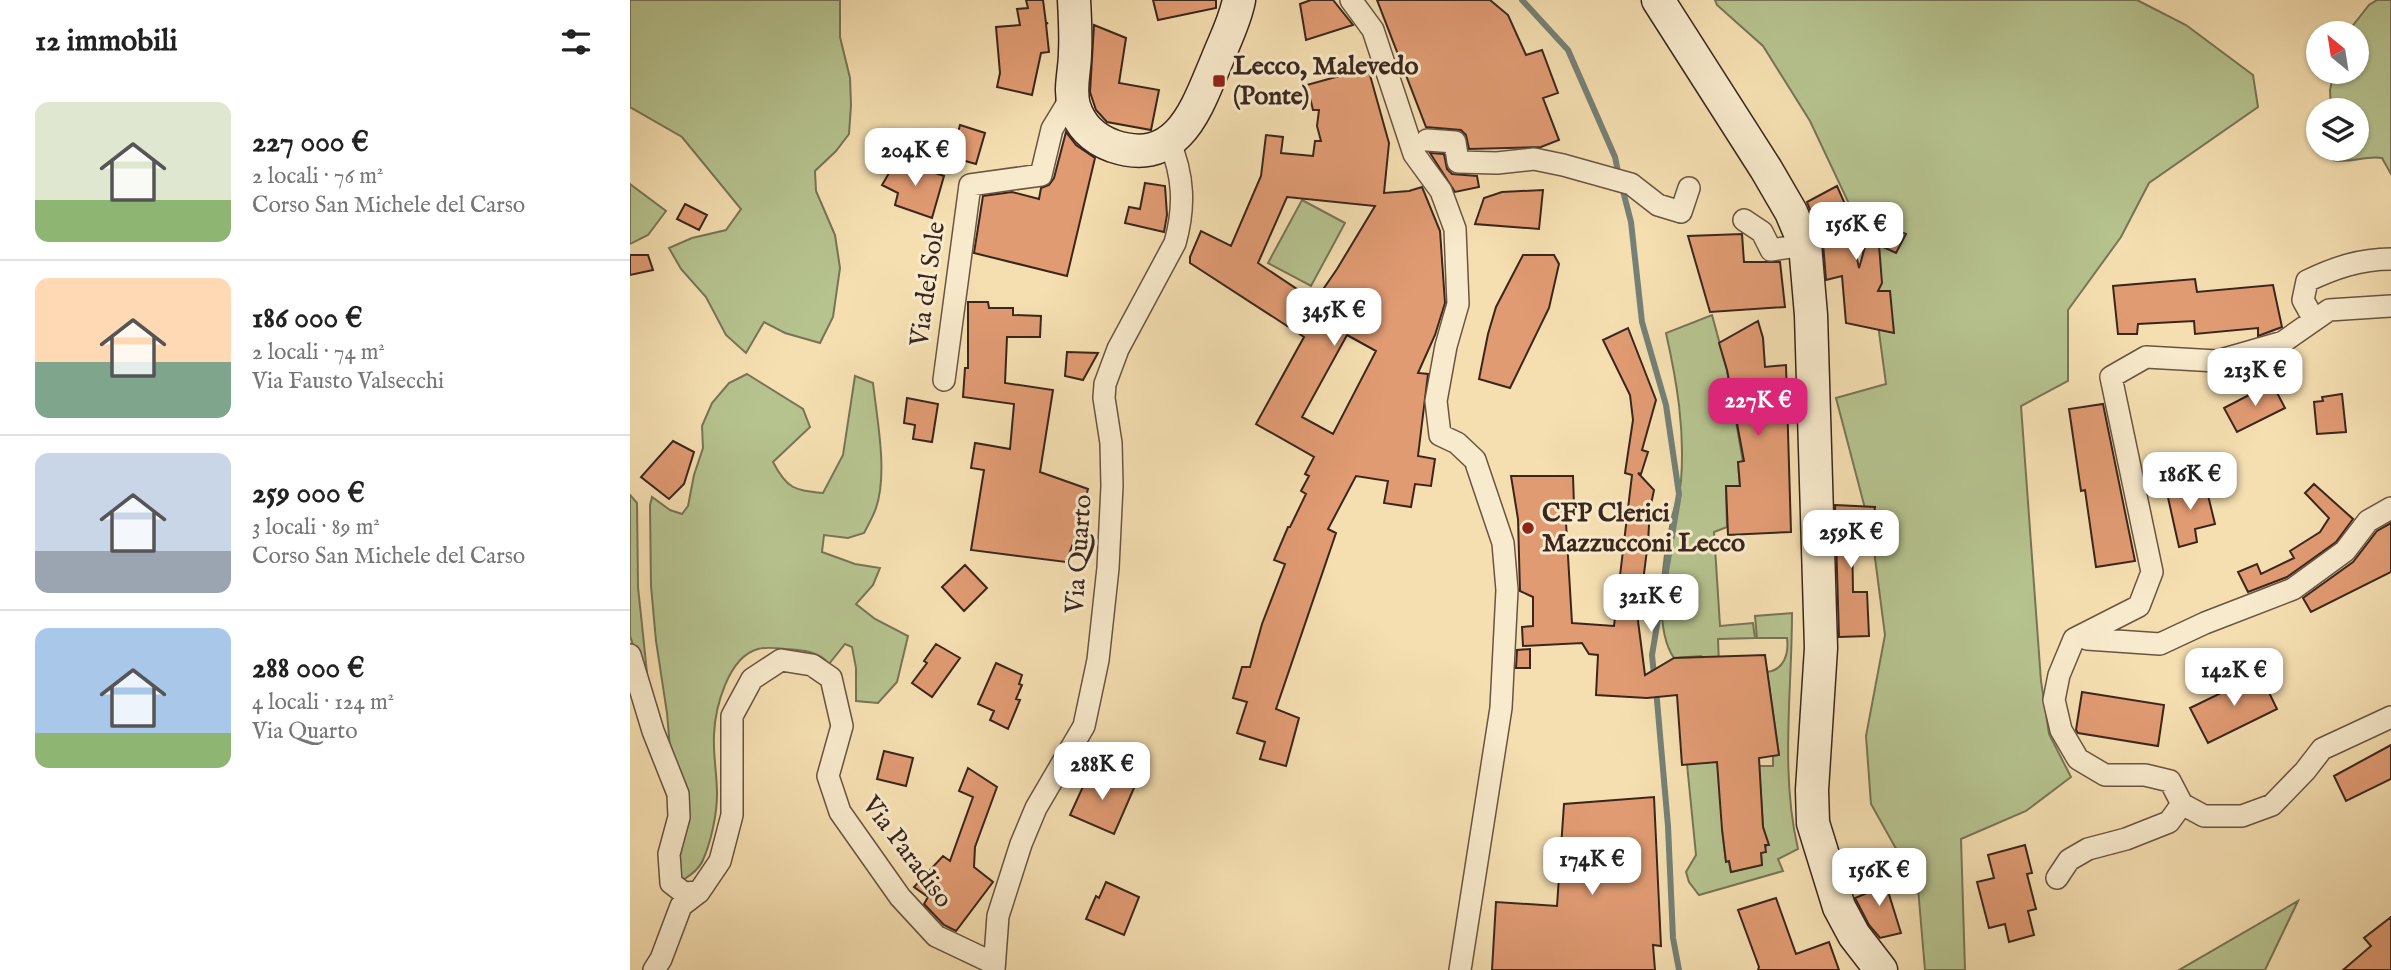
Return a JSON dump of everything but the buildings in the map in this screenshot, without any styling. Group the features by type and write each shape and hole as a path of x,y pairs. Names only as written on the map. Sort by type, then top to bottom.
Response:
{"main road":[{"path":"1074,0 1075,53 1072,96 1083,126 1102,141 1126,149 1141,150 1157,148 1170,141 1188,124 1202,97 1239,0"},
{"path":"1658,0 1766,169 1791,212 1805,245 1811,315 1821,648 1812,790 1814,823 1839,907 1854,935 1881,970"}],"street":[{"path":"1351,0 1373,30 1414,154 1441,191 1455,229 1458,304 1446,346 1436,401 1440,435 1457,443 1475,460 1503,543 1507,590 1501,708 1460,970"},
{"name":"Via del Sole","path":"944,380 970,185 1041,175 1052,129 1072,96"},
{"path":"1427,140 1455,142 1458,162 1497,163 1534,159 1621,181 1658,205 1681,212 1689,188"},
{"name":"Via Quarto","path":"994,967 998,916 1021,844 1036,808 1084,726 1098,660 1108,568 1112,464 1104,398 1105,384 1118,349 1166,261 1180,225 1183,187 1170,141"},
{"path":"1744,220 1762,232 1771,250 1805,245"},
{"path":"2314,320 2303,300 2307,281 2335,267 2374,259 2391,259"},
{"path":"2391,306 2329,310 2283,342 2217,361 2146,357 2111,377 2152,572 2139,606 2074,639 2059,675 2054,700 2061,730 2078,759 2105,775 2145,775 2170,780 2182,804 2204,816 2242,816 2272,805 2322,749 2391,717"},
{"path":"2082,635 2087,639 2160,644 2205,623 2293,589 2345,551 2368,521 2391,508"},
{"path":"630,655 653,731 678,794 679,817 669,855 671,883 684,893 699,892"},
{"name":"Via Paradiso","path":"654,970 661,959 681,906 699,892 720,861 732,815 732,716 752,678 781,660 812,665 831,678 842,726 828,776 840,812 900,897 936,936 994,967"},
{"path":"2057,878 2070,860 2088,849 2126,839 2169,822 2182,804"}],"green space":[{"path":"630,0 840,0 840,37 850,78 851,105 849,134 815,171 816,191 835,235 840,268 833,317 820,343 785,333 764,322 746,353 726,335 706,297 681,269 669,248 692,238 726,230 741,209 682,137 630,107"},
{"path":"1715,0 2137,0 2186,25 2253,75 2258,107 2149,183 2121,237 2068,310 2068,381 2021,406 2041,681 2049,734 2071,777 2026,811 1961,839 1965,970 1925,970 1918,888 1871,804 1866,736 1885,635 1872,535 1836,398 1886,384 1875,302 1852,210 1810,121 1763,46 1717,5"},
{"path":"2377,0 2391,0 2391,174 2382,158 2369,158 2369,98 2330,98 2331,84 2370,84 2370,21 2356,21 2369,5"},
{"path":"630,184 666,211 648,235 630,244"},
{"path":"1302,200 1345,223 1311,286 1268,263"},
{"path":"1712,315 1727,370 1743,462 1738,462 1740,486 1726,487 1727,527 1714,532 1720,626 1753,623 1755,638 1718,639 1725,825 1722,829 1726,861 1729,861 1731,872 1762,865 1761,853 1767,845 1763,827 1759,766 1773,766 1773,756 1779,755 1767,672 1778,668 1784,660 1787,638 1757,638 1755,616 1792,613 1788,761 1789,791 1798,849 1778,859 1783,871 1699,895 1689,882 1686,872 1696,855 1687,764 1710,762 1701,656 1674,658 1663,628 1662,589 1666,549 1680,485 1682,462 1679,406 1666,333"},
{"path":"747,374 803,409 810,427 773,462 787,483 805,491 823,493 843,455 855,376 873,383 881,463 876,508 864,533 848,538 824,535 822,552 855,564 880,568 873,585 856,604 875,619 908,636 897,682 878,703 856,701 856,668 852,647 845,644 829,664 820,656 809,652 771,648 758,649 739,662 725,685 717,711 714,742 717,802 711,837 700,865 683,880 679,879 678,869 683,832 671,760 651,586 650,505 652,497 670,510 682,514 688,506 703,448 702,426 712,403 729,383"},
{"path":"630,495 637,503 638,587 649,692 630,636"},
{"path":"2298,901 2265,970 2179,970"}],"waterway":[{"path":"1522,0 1568,50 1615,157 1619,176"},
{"path":"1622,187 1631,222 1642,322 1666,405 1679,494 1652,655 1654,675"},
{"path":"1656,689 1668,826 1673,938 1679,970"}],"place":[{"name":"Lecco, Malevedo (Ponte)","path":"1219,81"},
{"name":"CFP Clerici Mazzucconi Lecco","path":"1528,528"}]}
